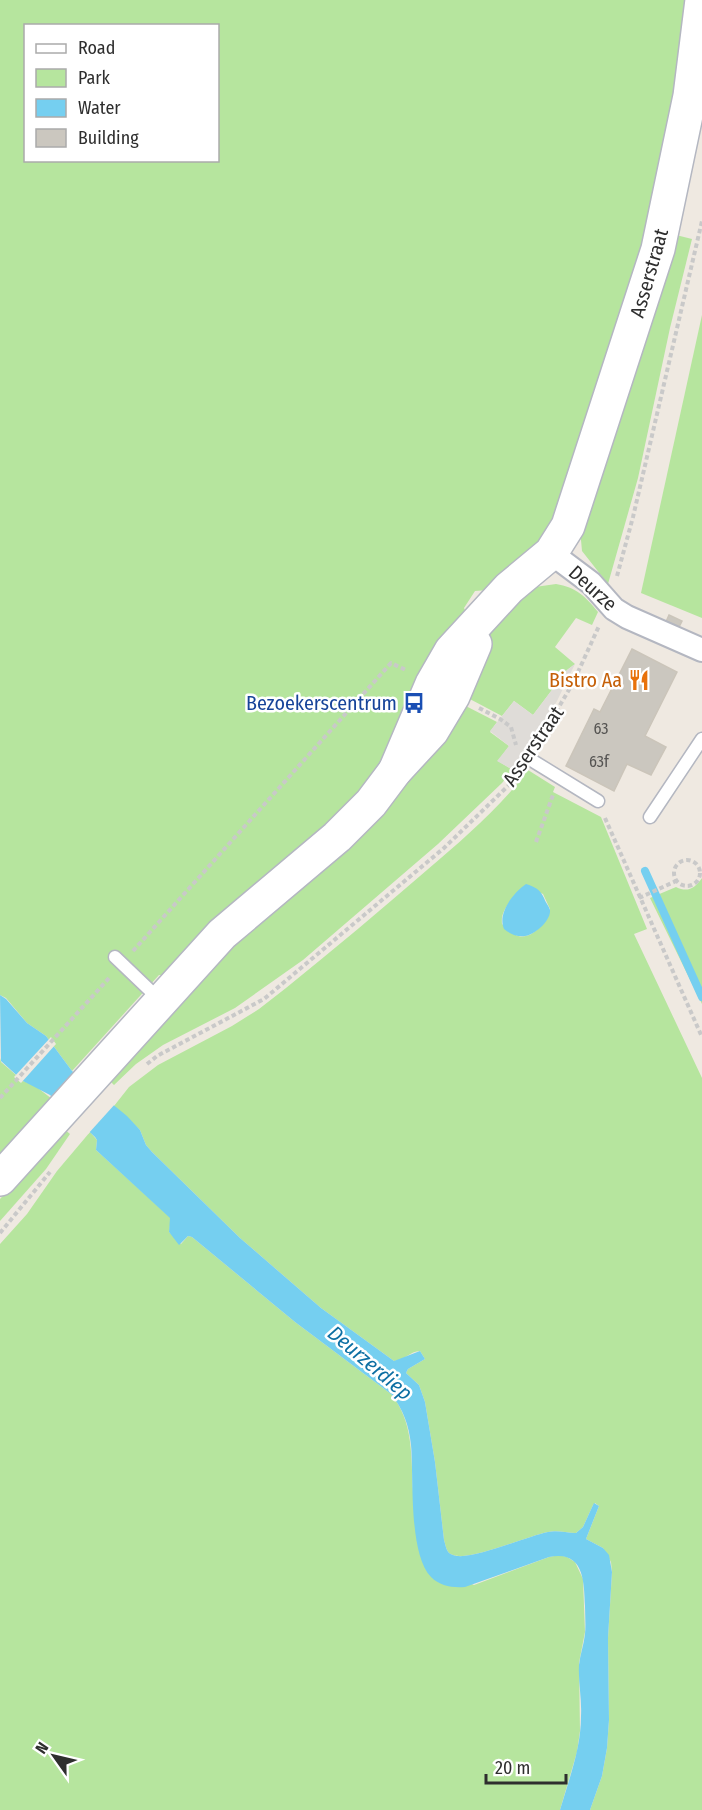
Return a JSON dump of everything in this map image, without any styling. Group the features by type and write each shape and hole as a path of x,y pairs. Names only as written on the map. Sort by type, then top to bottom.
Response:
{"main road":[{"name":"Asserstraat","path":"132,1057 162,1001 222,934 337,837 370,803 395,771 432,731 453,696 486,613 509,588 551,554 568,526 658,249 690,96 702,0"},
{"path":"0,1179 99,1071 132,1057"}],"street":[{"name":"Deurze","path":"551,554 591,583 609,604 627,617 702,650"}],"lane":[{"path":"650,817 702,739"},
{"path":"528,758 598,801"},
{"path":"115,957 162,1001"}],"path":[{"name":"Asserstraat","path":"132,1057 157,1056 264,999 444,848 512,783 573,683 609,604 633,518 702,221"},
{"path":"131,954 391,663 409,672"},
{"path":"536,842 550,801 562,780"},
{"path":"598,801 702,1037"},
{"path":"697,864 702,859"},
{"path":"689,860 697,864 700,876 695,884 683,886 675,882 674,873 677,865 689,860"},
{"path":"641,897 675,882"},
{"path":"0,1098 115,971"},
{"path":"0,1233 52,1169"}],"green space":[{"path":"0,0 692,0 657,209 550,531 488,590 475,591 464,608 466,612 419,673 406,728 361,796 165,975 159,975 72,1071 46,1036 27,1023 6,998 0,995"},
{"path":"676,235 692,239 670,328 638,478 608,584 582,551 580,529"},
{"path":"702,315 702,618 641,593"},
{"path":"556,584 580,594 598,612 592,625 576,618 555,647 575,664 567,670 533,715 514,701 502,716 466,697 482,648 490,633 508,610 535,587"},
{"path":"458,702 497,722 490,732 509,746 498,761 513,770 502,783 438,844 303,960 235,1008 163,1045 136,1064 114,1085 109,1080"},
{"path":"528,770 555,787 553,792 601,817 647,929 634,934 702,1078 702,1810 590,1810 602,1776 609,1720 608,1638 611,1562 603,1548 586,1539 599,1506 595,1503 593,1505 583,1527 576,1533 548,1532 472,1555 461,1556 449,1553 444,1540 425,1402 419,1385 406,1373 408,1369 425,1359 420,1351 394,1361 321,1308 240,1238 152,1152 146,1145 140,1130 114,1106 129,1087 158,1065 232,1026 286,988 454,847","holes":["524,886 543,894 550,909 545,920 531,934 520,936 502,924 503,913"]},
{"path":"702,878 702,1004 650,898 676,887 684,890 691,888"},
{"path":"0,1058 1,1062 23,1081 34,1085 52,1099 0,1160"},
{"path":"64,1129 70,1134 46,1169 0,1221 0,1199"},
{"path":"90,1132 97,1140 96,1150 171,1218 169,1232 181,1244 188,1236 192,1237 295,1322 391,1394 408,1428 415,1519 423,1562 474,1585 549,1557 559,1555 575,1562 583,1579 585,1632 579,1663 580,1731 577,1752 560,1810 0,1810 0,1244 27,1214 57,1171"}],"shaded area":[{"path":"575,664 557,701 513,770 497,761 509,746 490,731 514,701 533,715 567,670"}],"water":[{"path":"526,884 541,892 550,914 537,930 529,935 519,936 504,929 502,923 508,904"},
{"name":"Deurzerdiep","path":"0,995 27,1023 46,1036 72,1071 127,1116 140,1130 146,1145 152,1152 240,1238 321,1308 394,1361 420,1351 425,1359 408,1369 406,1373 419,1385 425,1402 444,1540 449,1553 461,1556 472,1555 548,1532 576,1533 583,1527 594,1503 599,1506 586,1539 603,1548 609,1555 612,1572 608,1638 609,1720 602,1776 590,1810 560,1810 574,1764 580,1728 579,1665 585,1634 585,1606 584,1587 576,1563 561,1556 549,1557 465,1587 446,1586 431,1577 424,1566 415,1533 409,1431 402,1411 391,1394 295,1322 192,1237 188,1236 179,1245 169,1232 170,1218 96,1150 95,1137 50,1095 23,1081 1,1061"}],"pier":[{"path":"51,1037 56,1044 21,1083 14,1077"},
{"path":"97,1089 116,1103 88,1134 68,1116"}],"building":[{"path":"669,615 682,621 678,629 665,624"},
{"path":"632,649 677,672 645,736 666,747 651,775 627,764 614,791 566,766 594,709 600,712"}],"waterway":[{"path":"645,871 702,997"}],"place":[{"name":"Bistro Aa","path":"639,680"},
{"name":"Bezoekerscentrum","path":"414,703"}]}
